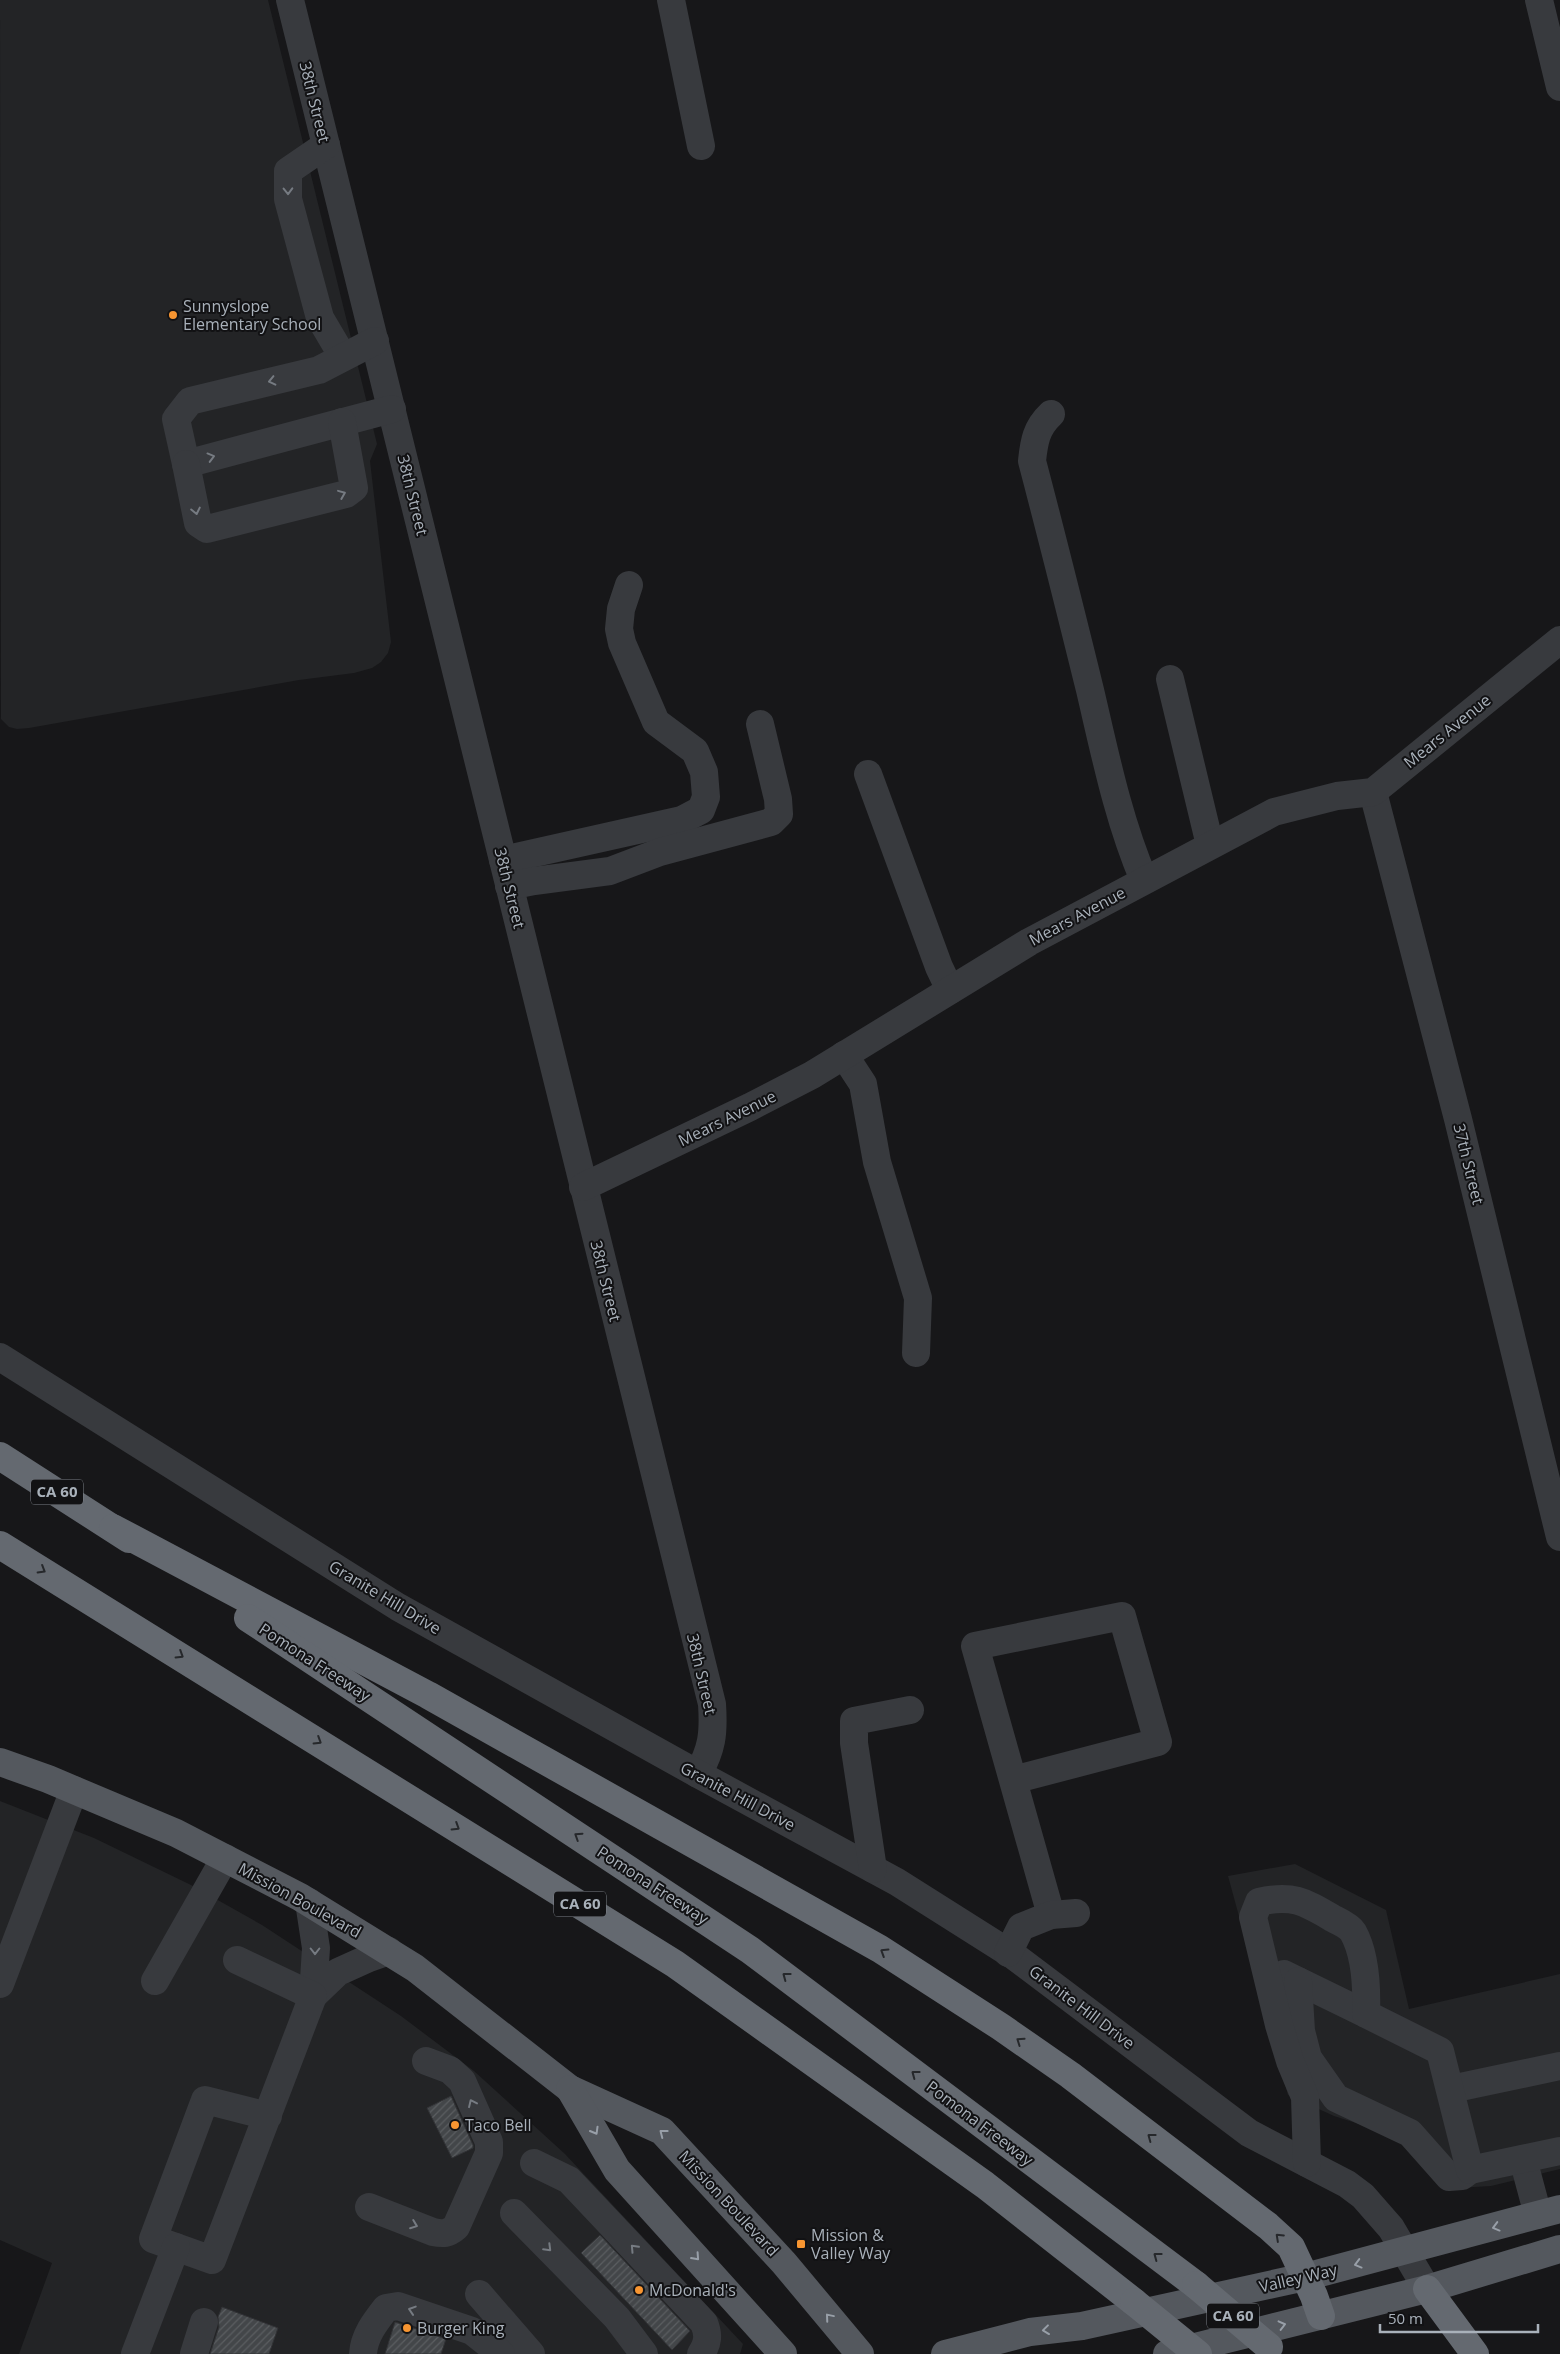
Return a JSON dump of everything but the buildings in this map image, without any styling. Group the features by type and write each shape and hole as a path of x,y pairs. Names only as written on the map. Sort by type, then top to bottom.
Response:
{"highway":[{"name":"Pomona Freeway","path":"0,1456 113,1528 750,1950 1196,2285 1273,2351"},
{"path":"113,1528 428,1695 880,1949 957,1998 1070,2076 1260,2220 1290,2247 1321,2316"},
{"name":"CA 60","path":"0,1545 675,1964 985,2185 1198,2354"},
{"path":"1427,2290 1475,2354"}],"main road":[{"name":"Mission Boulevard","path":"0,1762 74,1790 176,1833 309,1902 415,1968 570,2089 662,2131 784,2263 860,2354"},
{"name":"Mission Boulevard","path":"570,2089 616,2170 783,2354"},
{"name":"Valley Way","path":"945,2354 1030,2332 1082,2326 1305,2277 1549,2212"},
{"path":"1167,2354 1427,2290 1560,2249"}],"street":[{"name":"38th Street","path":"290,0 712,1704 713,1736 708,1755 698,1774"},
{"path":"671,0 701,146"},
{"path":"1540,0 1560,86"},
{"path":"326,145 288,171 288,199 320,318 343,357"},
{"path":"342,422 354,488 346,494 207,529 198,523 176,419 190,400 319,370 375,341"},
{"path":"186,464 392,409"},
{"path":"1051,414 1040,424 1034,440 1032,461 1066,589 1112,783 1130,846 1144,880"},
{"path":"503,860 682,820 701,810 706,797 704,772 695,750 656,722 622,643 619,629 621,609 629,585"},
{"name":"Mears Avenue","path":"583,1187 750,1107 812,1075 1029,942 1274,812 1337,796 1374,792 1560,640"},
{"path":"1170,679 1210,845"},
{"path":"509,886 610,871 660,852 770,822 778,814 778,799 760,724"},
{"path":"868,774 939,967 950,990"},
{"name":"37th Street","path":"1374,792 1460,1129 1560,1537"},
{"path":"844,1055 863,1084 877,1162 918,1298 916,1353"},
{"name":"Granite Hill Drive","path":"0,1357 398,1607 873,1869 1008,1953 1249,2133 1347,2184 1363,2196 1391,2228 1427,2290"},
{"path":"1008,1953 1021,1927 1064,1914 1013,1780 975,1646 1122,1616 1158,1742 1013,1780"},
{"path":"873,1869 854,1743 854,1721 910,1710"},
{"path":"0,1984 74,1790"},
{"path":"155,1981 225,1858"},
{"path":"1307,2163 1305,2097 1290,2061 1253,1918 1259,1902 1279,1897 1307,1903 1351,1929 1360,1947 1367,1992 1366,2014"},
{"path":"268,2116 205,2100 153,2239 212,2260 268,2116 313,1996 316,1948 309,1902"},
{"path":"313,1996 338,1972 369,1958 389,1952"},
{"path":"237,1960 313,1996"},
{"path":"1264,1964 1440,2051 1470,2170"},
{"path":"1298,1981 1301,2031 1308,2058 1336,2098 1410,2133 1450,2177 1462,2176 1470,2170 1560,2151"},
{"path":"369,2207 433,2232 444,2234 452,2231 456,2227 489,2153 486,2134 462,2081 450,2070 426,2062"},
{"path":"1450,2089 1560,2066"},
{"path":"1523,2159 1549,2212"},
{"path":"534,2163 569,2180 704,2323 711,2347"},
{"path":"514,2213 617,2318 644,2354"},
{"path":"135,2354 176,2247"},
{"path":"479,2294 531,2354"},
{"path":"364,2354 364,2342 377,2320 386,2308 398,2306 472,2331 501,2354"},
{"path":"194,2354 204,2322"}],"shaded area":[{"name":"Sunnyslope Elementary School","path":"0,0 268,0 377,444 370,461 391,642 388,653 381,662 372,668 354,673 299,680 29,728 17,729 9,727 1,719"},
{"path":"0,1801 94,1838 191,1885 262,1925 401,2016 474,2071 565,2154 743,2344 740,2354 19,2354 52,2263 0,2240"},
{"path":"1295,1864 1386,1910 1409,2009 1560,1974 1560,2169 1491,2186 1457,2188 1406,2139 1334,2116 1288,2095 1228,1876"}],"place":[{"name":"Sunnyslope Elementary School","path":"173,315"},
{"name":"Taco Bell","path":"455,2125"},
{"name":"Mission & Valley Way","path":"801,2244"},
{"name":"McDonald's","path":"639,2290"},
{"name":"Burger King","path":"407,2328"}]}
